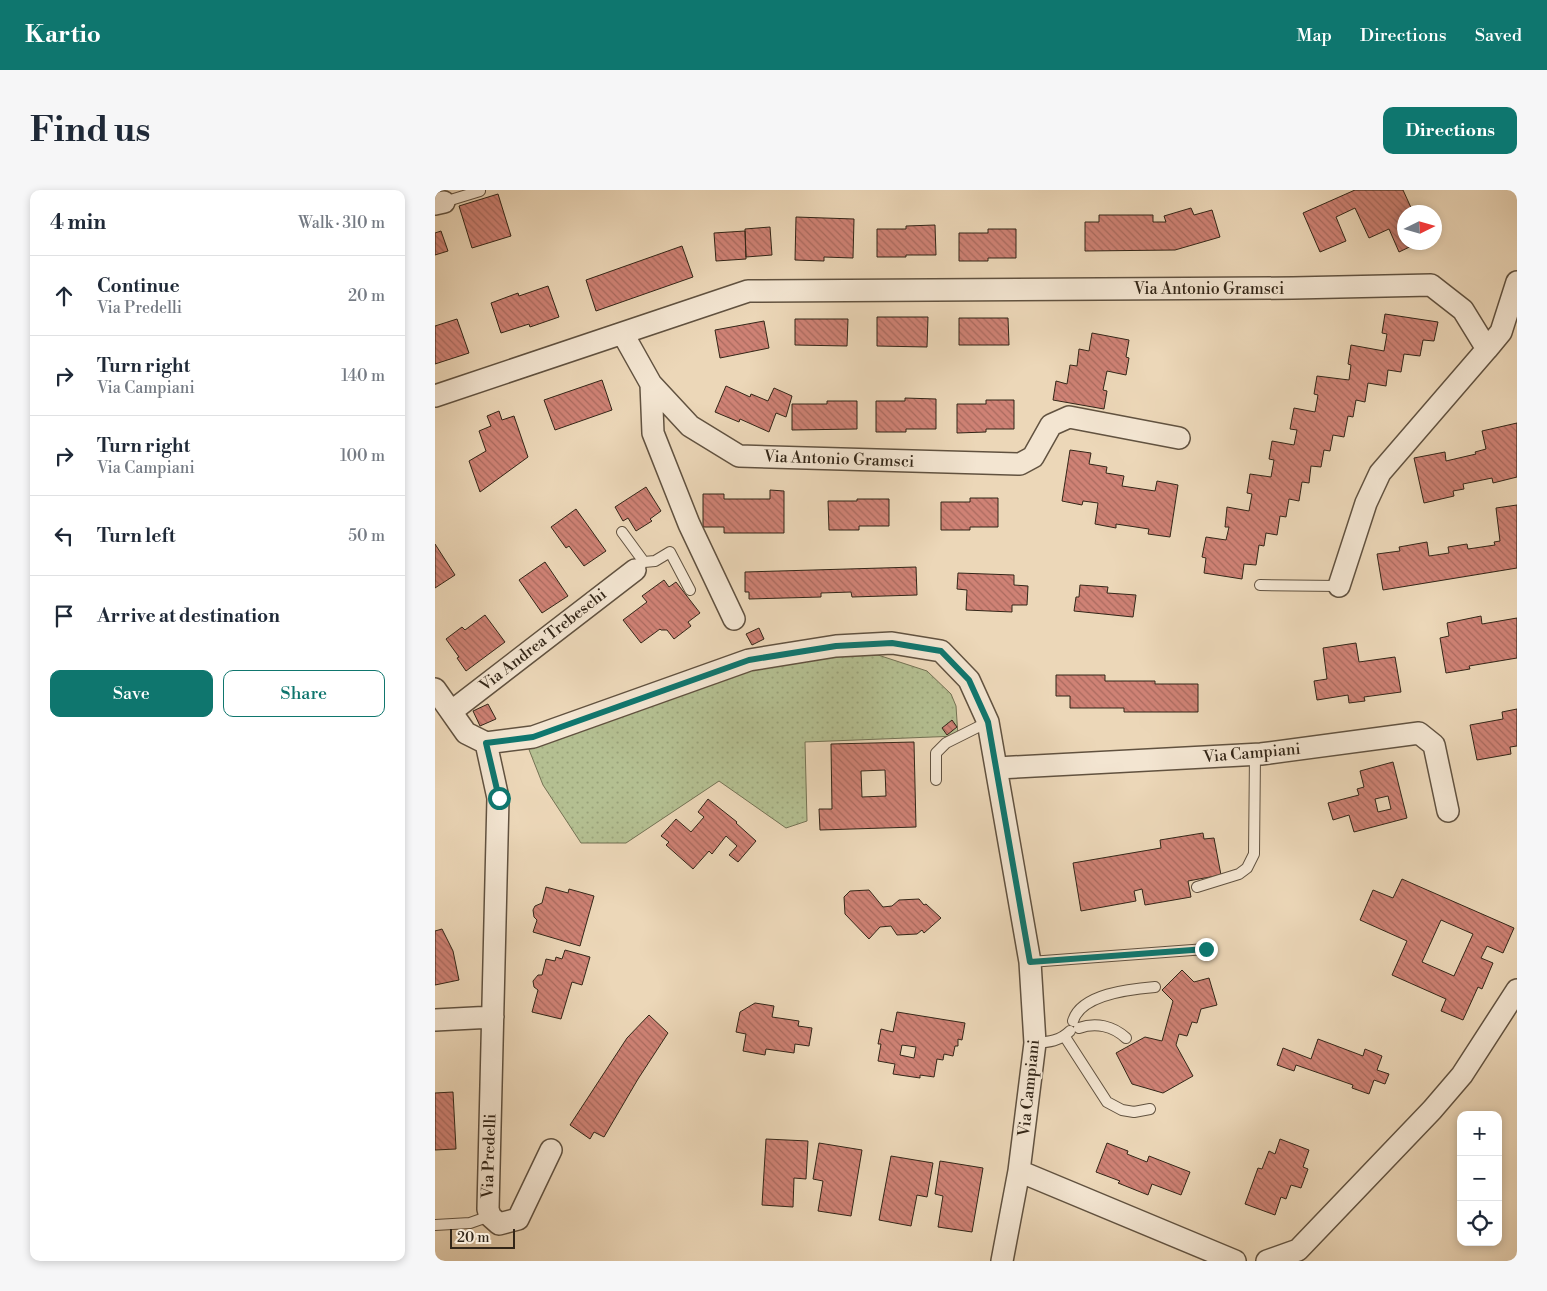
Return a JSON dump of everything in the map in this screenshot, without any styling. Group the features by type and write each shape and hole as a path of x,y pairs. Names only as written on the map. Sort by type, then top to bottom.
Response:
{"street":[{"path":"1339,586 1366,503 1380,473 1501,332 1517,282"},
{"name":"Via Antonio Gramsci","path":"435,396 748,291 1293,288 1431,285 1463,310 1487,349"},
{"name":"Via Antonio Gramsci","path":"623,334 651,384 690,426 739,456 1020,464 1033,458 1051,425 1069,418 1179,438"},
{"name":"Via Antonio Gramsci","path":"651,384 653,433 689,524 734,619"},
{"name":"Via Andrea Trebeschi","path":"452,711 639,566"},
{"name":"Via Campiani","path":"486,743 533,737 749,660 836,646 892,643 941,651 969,680 988,722 1030,962 1035,1044 1019,1171 1002,1261"},
{"path":"435,689 467,733 486,743"},
{"name":"Via Campiani","path":"997,768 1255,755 1419,733 1435,745 1448,811"},
{"name":"Via Predelli","path":"486,743 499,798 488,1209 490,1216 499,1224 518,1219 551,1150"},
{"path":"1267,1261 1298,1250 1432,1110 1462,1075 1517,990"},
{"path":"435,1020 493,1017"},
{"path":"1019,1171 1235,1261"}],"lane":[{"path":"440,203 480,191"},
{"path":"622,532 639,566 655,561 670,552 690,590"},
{"path":"1260,586 1339,586"},
{"path":"936,780 936,753 946,743 988,722"},
{"path":"1197,887 1239,874 1247,868 1254,854 1255,755"},
{"path":"1030,962 1206,949"},
{"path":"1150,1109 1134,1112 1122,1110 1107,1102 1072,1029 1075,1014 1089,1002 1128,989 1155,987"},
{"path":"1035,1044 1056,1041 1072,1029 1098,1025 1114,1028 1126,1038"},
{"path":"435,1225 470,1223 490,1216"}],"green space":[{"path":"812,654 878,655 927,671 951,694 956,706 958,736 805,742 807,821 786,828 719,781 626,843 581,843 543,785 528,747 741,671"}],"building":[{"path":"1355,190 1403,190 1410,205 1397,205 1397,247 1389,229 1369,238 1355,208 1336,217 1346,241 1320,252 1303,213"},
{"path":"498,194 511,236 472,248 459,206"},
{"path":"1191,208 1194,215 1212,210 1220,237 1175,250 1085,251 1085,222 1099,222 1099,215 1153,215 1153,222 1166,222 1164,216"},
{"path":"796,217 854,219 853,258 824,257 824,261 795,260"},
{"path":"935,225 936,255 877,257 877,229 906,229 906,226"},
{"path":"770,227 772,255 746,257 745,229"},
{"path":"988,229 1016,229 1016,258 988,258 988,261 959,261 959,233 988,233"},
{"path":"441,231 448,251 435,255 435,233"},
{"path":"745,231 746,259 716,261 714,233"},
{"path":"682,246 693,277 596,311 586,280"},
{"path":"548,286 559,317 530,327 529,324 501,333 491,303 518,293 519,296"},
{"path":"1385,314 1438,322 1434,341 1423,340 1420,356 1404,354 1401,372 1388,370 1386,386 1368,383 1365,402 1356,400 1353,417 1348,416 1344,437 1333,435 1330,451 1324,450 1321,467 1311,466 1309,483 1302,482 1299,501 1289,499 1286,517 1280,516 1277,535 1266,533 1264,546 1259,545 1256,565 1244,564 1242,579 1204,573 1206,558 1202,557 1206,537 1226,540 1229,527 1225,527 1227,507 1249,511 1252,494 1247,493 1250,474 1271,477 1274,460 1269,459 1272,441 1294,445 1297,430 1290,429 1294,408 1315,412 1318,395 1314,394 1317,376 1349,380 1351,365 1348,364 1351,345 1384,351 1387,334 1382,333"},
{"path":"877,317 928,317 927,347 877,346"},
{"path":"959,318 1008,318 1009,345 959,345"},
{"path":"457,319 469,353 435,364 435,326"},
{"path":"795,319 848,319 847,346 795,345"},
{"path":"764,321 769,348 720,358 715,330"},
{"path":"1092,333 1129,340 1126,357 1129,358 1126,375 1107,371 1103,390 1107,391 1104,409 1053,400 1056,381 1067,384 1070,365 1077,366 1079,349 1089,351"},
{"path":"602,380 612,410 555,430 544,400"},
{"path":"726,386 750,397 751,394 768,401 774,388 792,396 786,417 776,413 769,432 740,419 739,422 715,412"},
{"path":"905,398 936,399 936,429 876,432 876,401 905,401"},
{"path":"986,400 1014,400 1014,429 986,429 986,432 957,433 957,404 986,404"},
{"path":"827,401 857,401 857,429 792,430 792,404 827,404"},
{"path":"499,411 502,420 514,416 528,457 480,492 469,461 486,451 479,431 491,426 487,416"},
{"path":"1517,423 1517,477 1493,483 1492,478 1463,484 1464,489 1453,491 1454,496 1424,503 1414,458 1445,452 1446,461 1476,454 1475,452 1486,449 1482,431"},
{"path":"1070,450 1091,453 1089,464 1107,467 1106,473 1124,476 1122,486 1155,491 1157,481 1178,485 1170,537 1148,534 1149,529 1116,524 1116,528 1095,524 1098,503 1083,501 1082,505 1062,501"},
{"path":"646,487 661,511 650,519 652,521 636,531 628,518 623,521 615,507"},
{"path":"770,490 784,491 784,533 724,533 724,527 703,527 703,494 724,494 724,499 770,499"},
{"path":"970,498 998,498 998,527 970,527 970,530 941,530 941,502 970,502"},
{"path":"857,499 889,499 889,526 859,526 859,530 829,530 828,501 857,501"},
{"path":"1517,505 1517,568 1383,590 1377,554 1400,551 1399,547 1427,542 1429,556 1449,553 1448,547 1467,544 1468,549 1495,545 1494,542 1500,541 1496,508"},
{"path":"576,509 606,551 584,566 569,546 566,548 551,527"},
{"path":"435,544 455,575 435,588"},
{"path":"545,562 568,596 542,613 519,580"},
{"path":"916,567 917,595 852,597 851,592 821,593 821,597 749,599 749,592 745,592 745,572"},
{"path":"958,573 1014,575 1014,585 1028,586 1027,605 1012,605 1012,612 966,610 967,590 957,589"},
{"path":"664,580 669,587 676,582 700,613 688,622 691,626 674,639 667,630 660,629 641,643 623,620 647,602 642,596"},
{"path":"1080,585 1108,587 1107,593 1136,595 1133,617 1074,611 1076,597 1079,597"},
{"path":"485,615 505,642 466,671 446,639 462,627 465,630"},
{"path":"1481,616 1482,624 1517,618 1517,658 1469,666 1470,669 1446,673 1440,638 1449,636 1447,623"},
{"path":"759,628 764,639 752,645 746,634"},
{"path":"1356,643 1359,662 1395,657 1401,692 1364,697 1365,701 1349,703 1348,695 1317,700 1314,681 1327,679 1323,648"},
{"path":"1056,675 1105,675 1105,681 1155,681 1155,684 1198,684 1198,712 1124,712 1124,708 1070,708 1070,696 1056,696"},
{"path":"488,704 496,719 480,726 473,711"},
{"path":"1517,709 1517,746 1510,747 1511,754 1477,760 1470,725 1503,719 1502,712"},
{"path":"952,720 957,727 947,735 942,728"},
{"path":"914,742 916,827 820,830 819,809 832,809 831,744","holes":["885,770 886,796 862,797 861,771"]},
{"path":"1393,762 1407,818 1354,832 1349,815 1333,820 1328,803 1359,795 1357,789 1364,787 1360,771","holes":["1388,796 1391,809 1378,812 1375,799"]},
{"path":"708,799 737,822 756,841 738,862 729,855 737,846 726,836 712,854 709,851 693,869 666,845 669,842 661,836 676,819 691,832 704,817 698,812"},
{"path":"1203,833 1204,839 1214,838 1221,875 1188,881 1191,897 1145,905 1142,889 1134,891 1136,901 1081,911 1073,863 1161,848 1160,840"},
{"path":"1402,879 1514,928 1503,953 1487,946 1481,958 1493,963 1482,989 1478,987 1463,1020 1441,1011 1446,999 1392,975 1407,941 1360,920 1373,890 1393,898","holes":["1441,920 1473,934 1454,976 1422,962"]},
{"path":"546,887 568,893 569,889 594,896 580,946 533,932 537,920 534,917 533,910 535,906 542,903"},
{"path":"869,890 883,907 892,906 899,900 919,899 941,918 924,933 922,930 917,934 897,935 891,926 880,927 869,939 845,914 844,897 850,891"},
{"path":"442,929 453,951 459,980 435,985 435,931"},
{"path":"565,950 590,957 582,985 572,982 561,1019 532,1012 538,990 534,987 533,981 538,975 542,975 546,959 555,961 556,957 562,959"},
{"path":"1182,970 1194,982 1209,978 1217,1005 1201,1009 1197,1023 1192,1022 1187,1036 1179,1034 1176,1045 1193,1076 1163,1093 1132,1084 1116,1053 1145,1037 1162,1041 1173,1001 1162,990"},
{"path":"755,1003 774,1006 772,1017 799,1021 798,1026 812,1028 809,1046 795,1044 794,1053 766,1049 765,1055 743,1051 746,1034 736,1032 740,1012"},
{"path":"897,1012 965,1023 962,1040 958,1039 958,1046 955,1046 953,1056 944,1054 943,1060 937,1059 934,1077 920,1075 920,1078 893,1074 895,1064 878,1061 881,1044 878,1044 881,1029 893,1032","holes":["902,1045 916,1047 914,1058 900,1055"]},
{"path":"649,1015 668,1033 604,1137 594,1132 590,1139 570,1125 627,1038"},
{"path":"1318,1039 1363,1056 1365,1049 1382,1056 1377,1070 1389,1074 1385,1084 1374,1080 1369,1094 1352,1088 1353,1085 1296,1065 1294,1071 1277,1065 1283,1048 1311,1059"},
{"path":"453,1092 456,1149 435,1150 435,1093"},
{"path":"766,1139 808,1141 806,1179 794,1178 793,1207 762,1205"},
{"path":"1280,1139 1309,1150 1303,1167 1308,1169 1301,1188 1291,1185 1286,1199 1281,1197 1275,1215 1245,1204 1258,1168 1262,1169 1269,1151 1275,1154"},
{"path":"819,1143 862,1150 851,1216 818,1211 823,1181 813,1179"},
{"path":"1107,1143 1128,1151 1127,1154 1147,1162 1149,1156 1190,1172 1181,1195 1152,1184 1148,1195 1096,1172"},
{"path":"891,1156 933,1163 927,1197 917,1195 911,1226 879,1220"},
{"path":"940,1161 983,1168 972,1232 938,1227 943,1196 935,1194"}],"route":[{"path":"499,798 486,743 533,737 749,660 836,646 892,643 941,651 969,680 988,722 1030,962 1206,949"}]}
